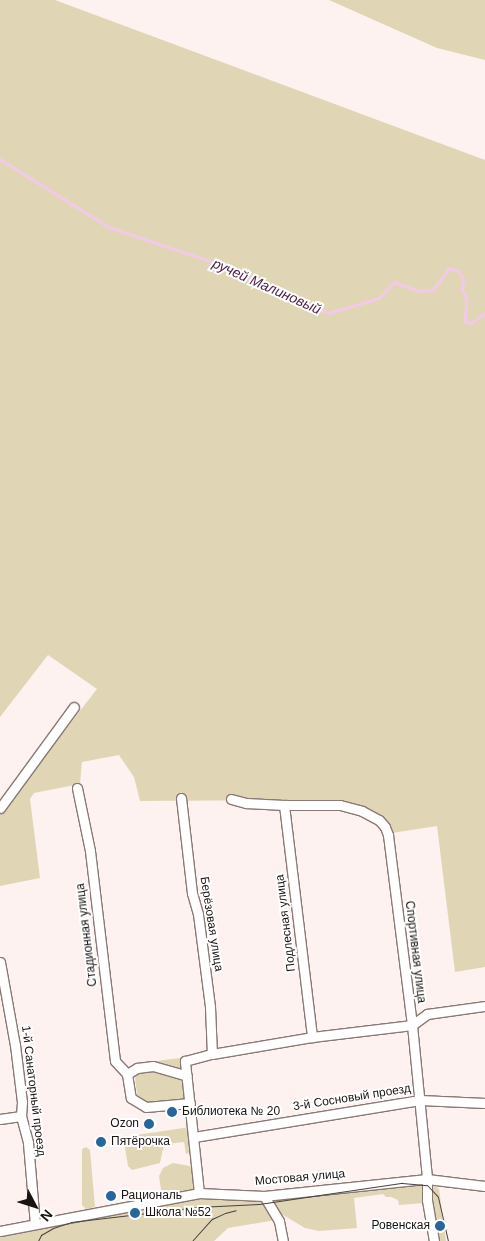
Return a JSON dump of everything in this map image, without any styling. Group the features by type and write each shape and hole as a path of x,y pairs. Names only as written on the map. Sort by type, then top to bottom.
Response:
{"street":[{"path":"0,808 74,707"},
{"name":"Стадионная улица","path":"77,788 90,851 115,1061 127,1074"},
{"name":"Берёзовая улица","path":"181,798 192,893 198,914 210,1007 212,1054"},
{"name":"Спортивная улица","path":"231,798 246,803 340,805 362,811 379,820 385,827 388,835 412,1025 427,1179 427,1200 434,1241"},
{"name":"Подлесная улица","path":"284,805 312,1037"},
{"name":"1-й Санаторный проезд","path":"0,962 15,1045 22,1102 21,1116 28,1143 35,1224"},
{"path":"199,1193 185,1061 212,1054 312,1037 412,1025 427,1014 485,1006"},
{"path":"187,1076 153,1066 136,1068 127,1074 131,1098 146,1107 190,1103"},
{"name":"3-й Сосновый проезд","path":"194,1137 420,1100 485,1103"},
{"path":"0,1119 21,1116"},
{"name":"Мостовая улица","path":"0,1231 199,1193 264,1196 427,1179 485,1186"},
{"path":"264,1196 279,1221 283,1241"}],"shaded area":[{"path":"0,0 55,0 485,160 485,967 455,972 437,826 392,833 388,825 345,803 294,800 140,801 134,777 119,755 82,762 80,784 34,793 30,799 40,878 0,886 0,813 97,689 48,655 0,717"},
{"path":"329,0 485,0 485,60 437,48"},
{"path":"180,1058 187,1099 145,1105 138,1100 133,1064"},
{"path":"190,1127 190,1152 186,1154 184,1142 164,1144 160,1163 132,1170 128,1166 124,1142 130,1136"},
{"path":"86,1147 90,1150 95,1207 86,1209 82,1205 82,1149"},
{"path":"173,1163 190,1166 196,1171 195,1189 162,1196 159,1176 163,1168"},
{"path":"404,1182 423,1186 424,1203 399,1205 398,1200 386,1197 383,1194 354,1198 357,1228 319,1231 305,1228 273,1209 270,1200"},
{"path":"433,1185 439,1189 446,1241 436,1241 429,1189"},
{"path":"229,1197 259,1200 276,1220 228,1228 214,1241 0,1241 0,1235 87,1218 187,1200"}],"waterway":[{"name":"ручей Малиновый","path":"0,159 109,227 216,263 329,313 379,298 394,282 419,291 433,290 449,268 459,271 464,280 462,289 467,299 465,321 471,323 485,313"}],"tram line":[{"path":"38,1241 41,1235 53,1228 71,1222 198,1207 259,1204 402,1183 427,1185 438,1197 448,1241"},
{"path":"192,1241 212,1219 236,1210"}],"place":[{"name":"Библиотека № 20","path":"172,1112"},
{"name":"Ozon","path":"149,1124"},
{"name":"Пятёрочка","path":"101,1142"},
{"name":"Рациональ","path":"111,1196"},
{"name":"Школа №52","path":"135,1213"},
{"name":"Ровенская","path":"440,1226"}]}
